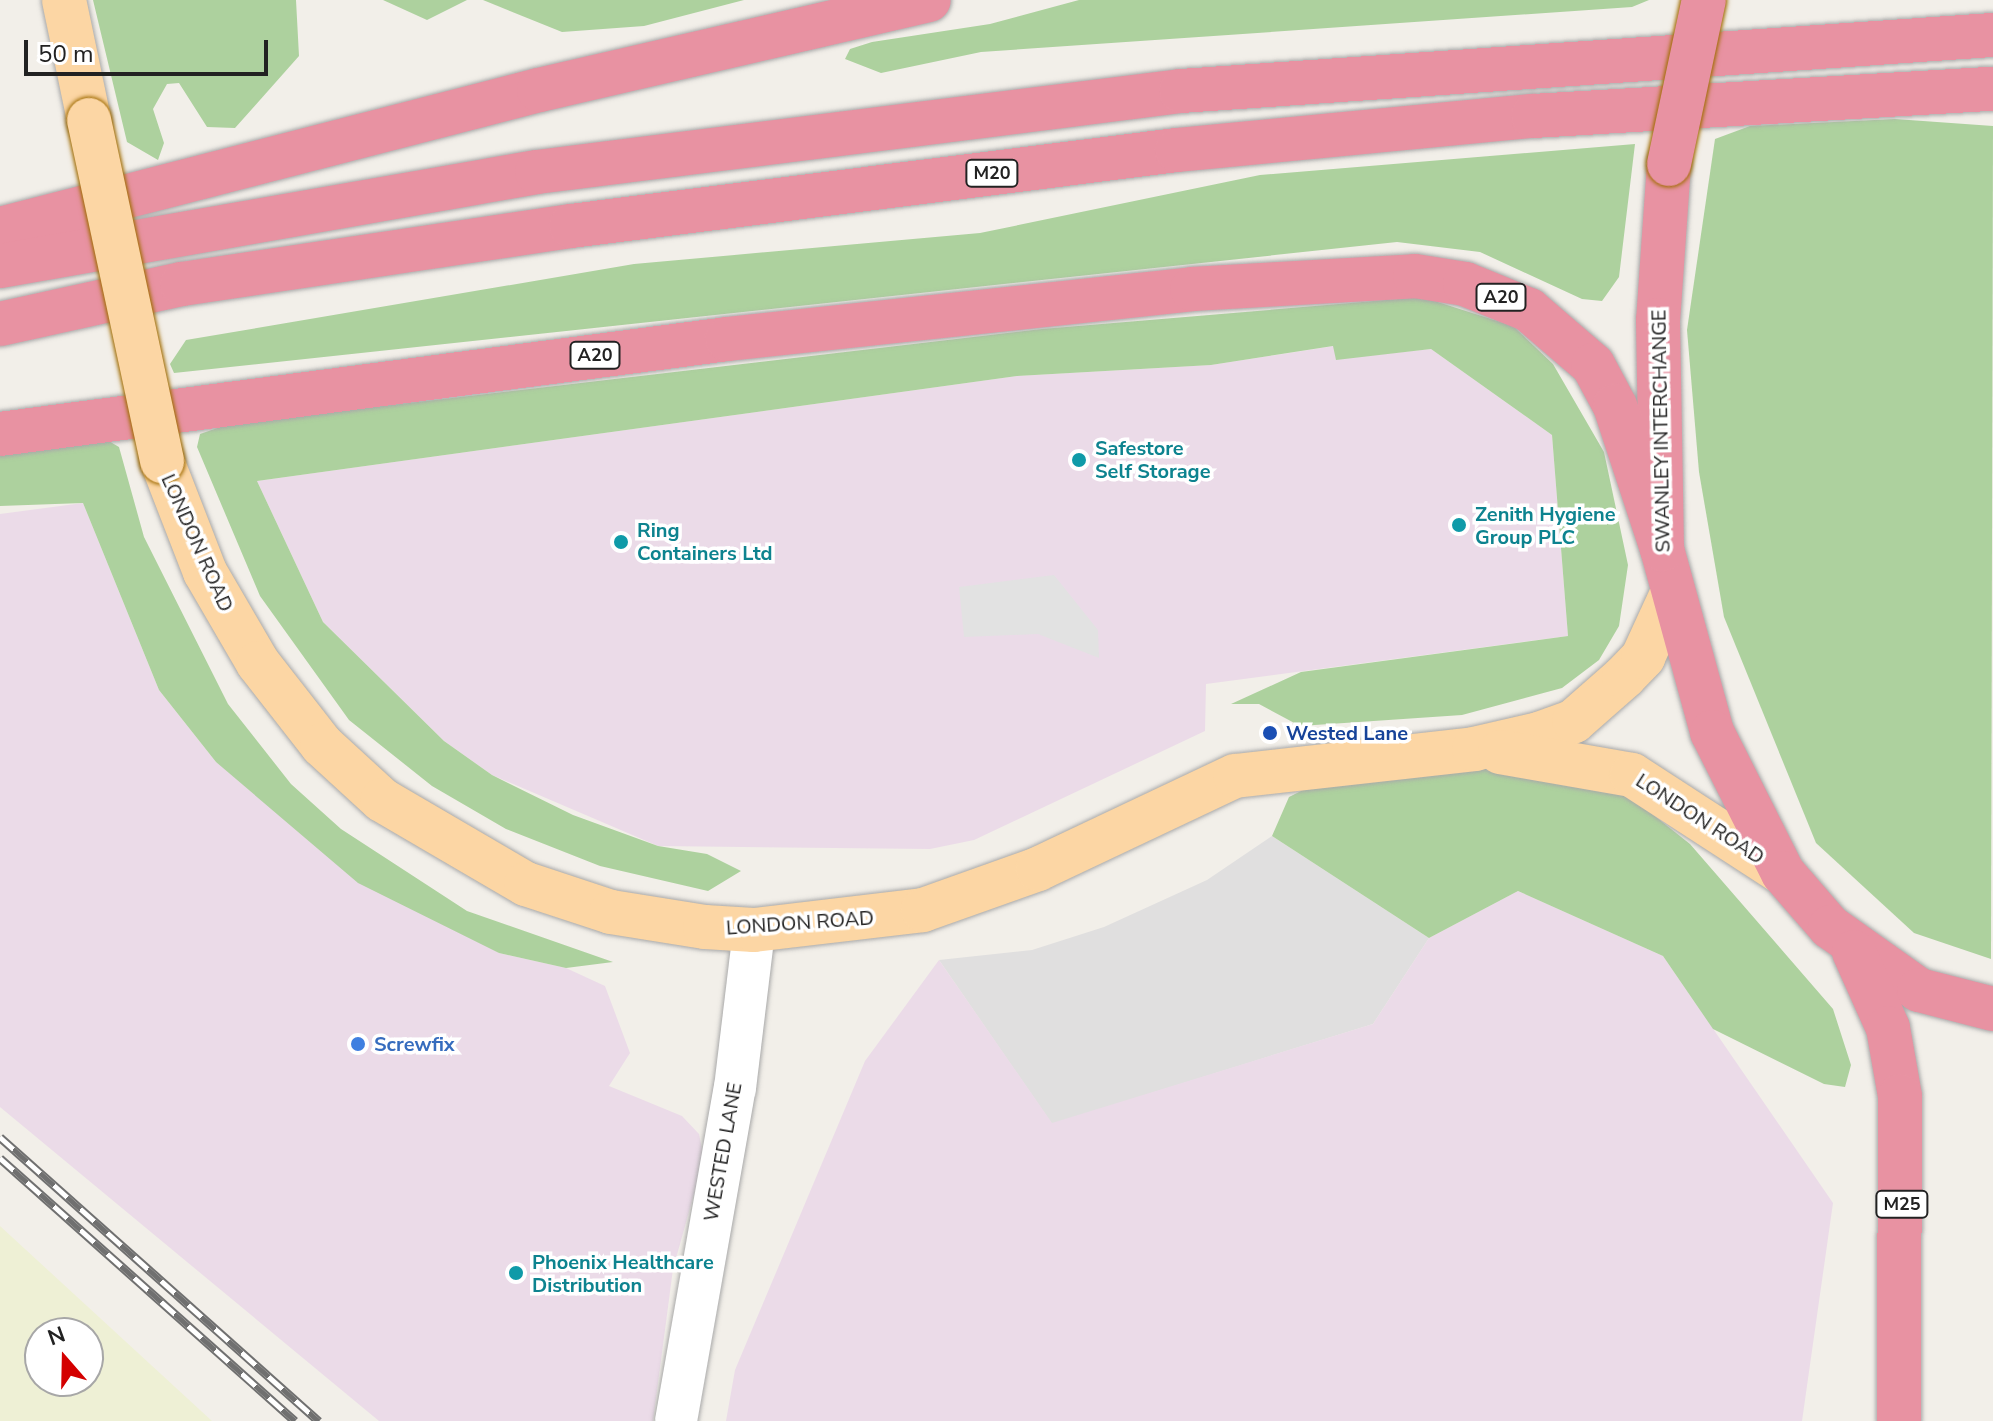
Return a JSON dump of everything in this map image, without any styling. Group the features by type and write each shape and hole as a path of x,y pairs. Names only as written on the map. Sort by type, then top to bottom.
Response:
{"highway":[{"path":"0,229 539,90 929,0"},
{"name":"SWANLEY INTERCHANGE","path":"1704,0 1669,164 1658,320 1662,549 1670,598 1712,732 1783,873 1852,948 1919,990 1993,1009"},
{"path":"0,266 537,172 1165,93 1589,58 1993,35"},
{"name":"M20","path":"0,324 182,284 555,228 1177,150 1533,116 1993,89"},
{"name":"A20","path":"0,434 727,339 1192,289 1415,276 1465,284 1529,310 1593,365 1615,406 1662,549"},
{"name":"M25","path":"1852,948 1888,1028 1900,1096 1899,1421"}],"main road":[{"name":"LONDON ROAD","path":"64,0 162,461 205,572 258,663 322,745 382,800 486,865 560,896 656,922 754,930 949,903 1235,776 1474,749 1574,721 1643,657 1670,598"},
{"name":"LONDON ROAD","path":"1474,749 1632,775 1783,873"}],"street":[{"name":"WESTED LANE","path":"676,1421 735,1088 754,930"}],"shaded area":[{"path":"1334,346 1336,359 1431,349 1552,435 1568,636 1206,684 1205,731 974,840 930,849 658,846 492,775 444,741 323,622 257,481 1017,376 1211,365"},
{"path":"83,503 159,690 216,762 499,953 566,968 605,986 630,1053 609,1086 682,1116 699,1134 704,1158 673,1269 653,1421 379,1421 0,1107 0,514"},
{"path":"1054,575 1098,630 1099,658 1038,634 964,637 959,587"},
{"path":"1272,836 1429,938 1373,1024 1052,1124 939,960 1032,950 1104,927 1207,880"},
{"path":"1518,891 1663,956 1833,1203 1802,1421 726,1421 735,1370 865,1061 939,960 1052,1123 1373,1024 1429,938"}],"green space":[{"path":"93,0 296,0 299,56 235,128 207,127 179,83 167,84 153,109 164,143 158,160 127,142"},
{"path":"383,0 467,0 427,20"},
{"path":"483,0 744,0 644,26 562,32"},
{"path":"1079,0 1649,0 1632,7 981,52 881,73 845,59 850,49 872,42 990,24"},
{"path":"1895,119 1993,126 1991,959 1914,933 1816,843 1724,617 1699,472 1687,330 1715,139 1750,126"},
{"path":"1635,144 1619,277 1602,301 1582,299 1480,252 1397,242 174,373 170,364 186,340 634,264 980,233 1260,175"},
{"path":"1422,297 1513,326 1553,364 1604,452 1628,565 1619,626 1599,660 1562,688 1462,715 1300,726 1259,704 1231,704 1301,672 1568,636 1552,435 1431,349 1336,360 1333,346 1211,365 1017,376 257,481 323,622 444,741 492,775 573,815 658,846 707,854 741,871 708,891 600,866 506,829 432,786 349,720 260,596 197,447 200,434 229,424 1042,329"},
{"path":"107,440 119,447 144,537 228,704 291,784 341,829 467,911 613,962 566,968 499,953 358,883 216,762 159,690 83,503 0,506 0,455"},
{"path":"1485,769 1552,773 1627,794 1690,844 1833,1009 1851,1065 1845,1087 1824,1084 1713,1029 1663,956 1518,891 1429,938 1272,836 1289,797 1303,790"},
{"path":"0,1226 99,1317 24,1317 24,1397 104,1397 104,1322 212,1421 0,1421"}],"railway":[{"path":"0,1137 319,1421"},
{"path":"0,1158 295,1421"}],"place":[{"name":"Safestore Self Storage","path":"1079,460"},
{"name":"Zenith Hygiene Group PLC","path":"1459,525"},
{"name":"Ring Containers Ltd","path":"621,542"},
{"name":"Wested Lane","path":"1270,733"},
{"name":"Screwfix","path":"358,1044"},
{"name":"Phoenix Healthcare Distribution","path":"516,1273"}]}
